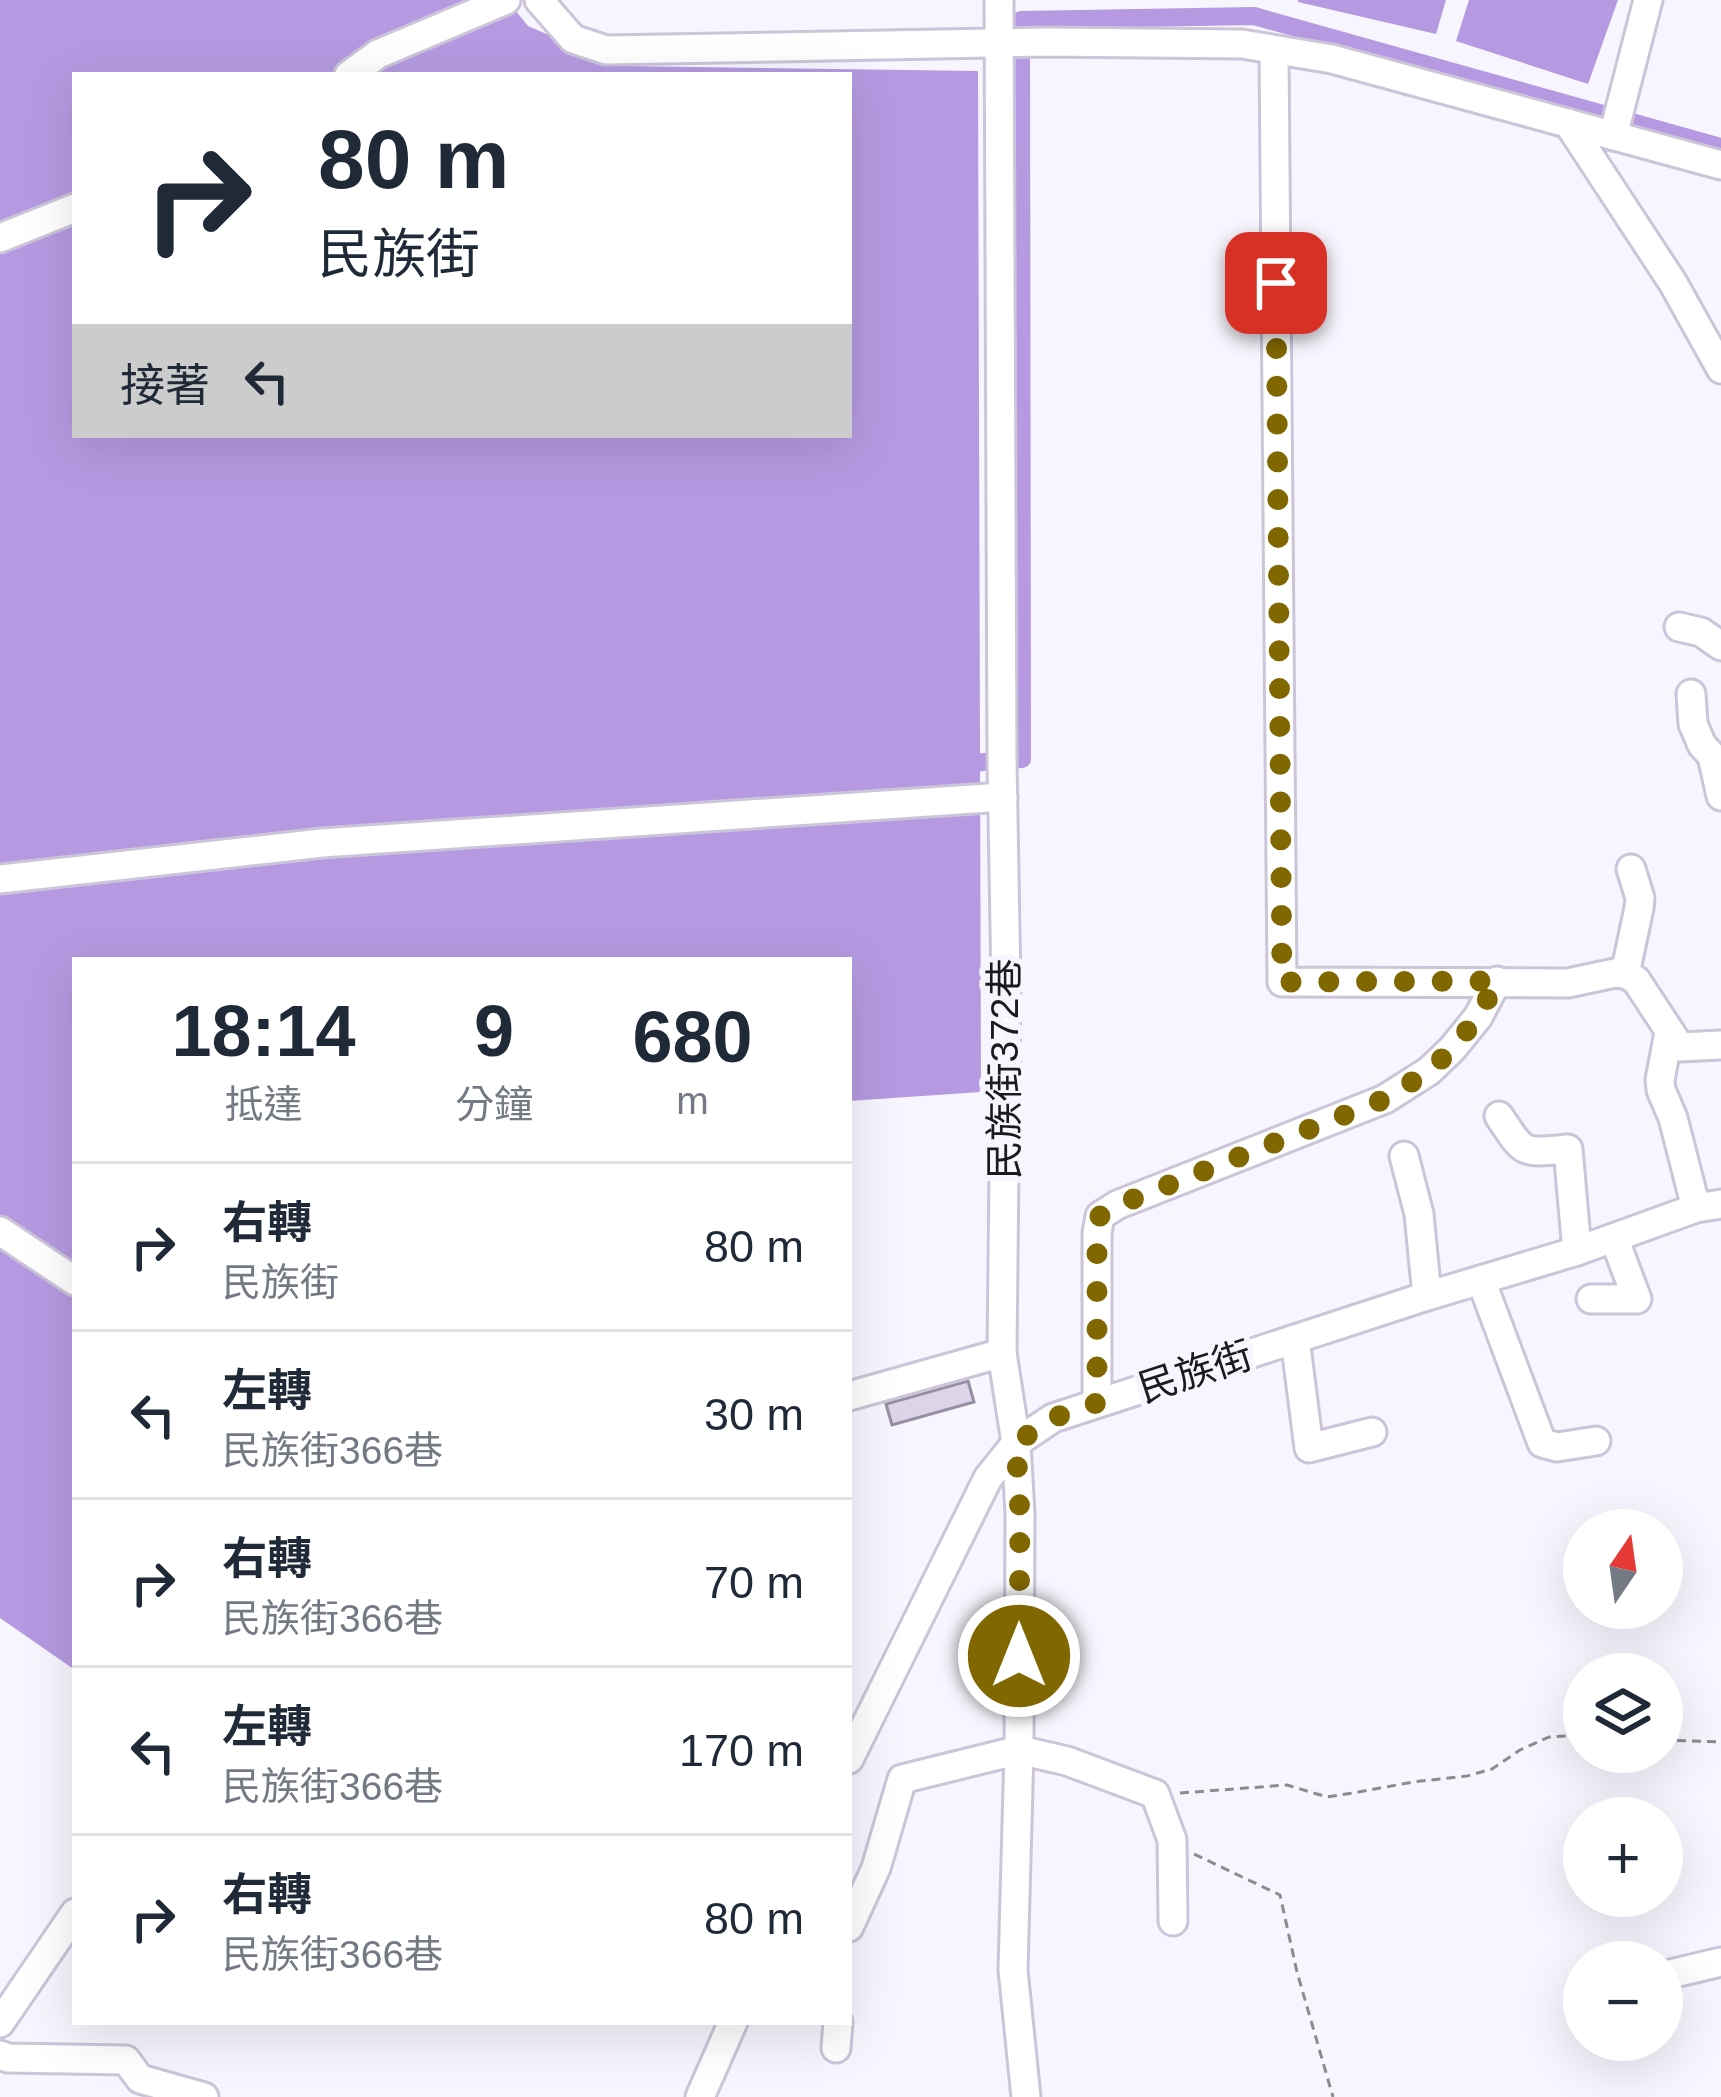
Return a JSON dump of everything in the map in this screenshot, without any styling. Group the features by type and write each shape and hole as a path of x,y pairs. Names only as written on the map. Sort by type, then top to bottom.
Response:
{"street":[{"path":"353,72 378,54 506,0"},
{"path":"539,0 573,39 606,50 1024,42 1242,44 1332,59 1568,123 1615,124 1721,165"},
{"name":"民族街372巷","path":"999,0 1024,42 1002,780 1006,1008 1002,1353 1016,1443 1020,1514 1013,1970 1026,2097"},
{"path":"1615,124 1648,0"},
{"path":"1274,50 1282,982 1568,983 1625,974 1636,980 1680,1046 1721,1045"},
{"path":"1568,123 1673,283 1721,369"},
{"path":"0,238 72,209"},
{"path":"1679,627 1701,632 1721,646"},
{"path":"1690,694 1693,724 1702,745 1716,754 1721,796"},
{"path":"0,879 322,843 1002,780"},
{"path":"1625,974 1640,898 1631,869"},
{"path":"1097,1403 1100,1216 1385,1099 1429,1071 1452,1049 1478,1017 1497,981"},
{"path":"1669,1032 1661,1090 1708,1206"},
{"path":"1499,1116 1521,1149 1568,1149 1576,1251"},
{"path":"1404,1156 1419,1214 1427,1296"},
{"name":"民族街","path":"852,1753 988,1478 1016,1443 1053,1418 1708,1206"},
{"path":"0,1231 72,1279"},
{"path":"1592,1299 1637,1299 1614,1238"},
{"path":"1480,1280 1542,1444 1596,1442"},
{"path":"1295,1339 1310,1448 1372,1432"},
{"path":"852,1395 1002,1353"},
{"path":"852,1921 876,1868 902,1779 1019,1750 1067,1761 1155,1794 1172,1840 1172,1921"},
{"path":"0,2023 72,1917"},
{"path":"1683,1971 1721,1962"},
{"path":"700,2097 732,2025"},
{"path":"0,2055 126,2060 140,2079 204,2097"}],"path":[{"path":"1155,1794 1287,1785 1328,1797 1467,1776 1492,1769 1549,1737 1563,1737"},
{"path":"1683,1741 1721,1742"},
{"path":"1172,1840 1203,1860 1280,1895 1333,2097"}],"shaded area":[{"path":"0,0 507,0 528,26 621,66 978,71 981,1092 852,1101 852,957 72,957 72,1668 0,1618"},
{"path":"1298,0 1446,0 1436,34"},
{"path":"1469,0 1618,0 1588,84 1456,41"}],"building":[{"path":"968,1381 974,1402 892,1425 886,1404"}],"waterway":[{"path":"960,764 1022,759 1021,20 1254,16 1721,147"}],"route":[{"path":"1019,1656 1016,1443 1053,1418 1097,1403 1100,1216 1385,1099 1429,1071 1452,1049 1478,1017 1497,981 1282,982 1276,283"}]}
